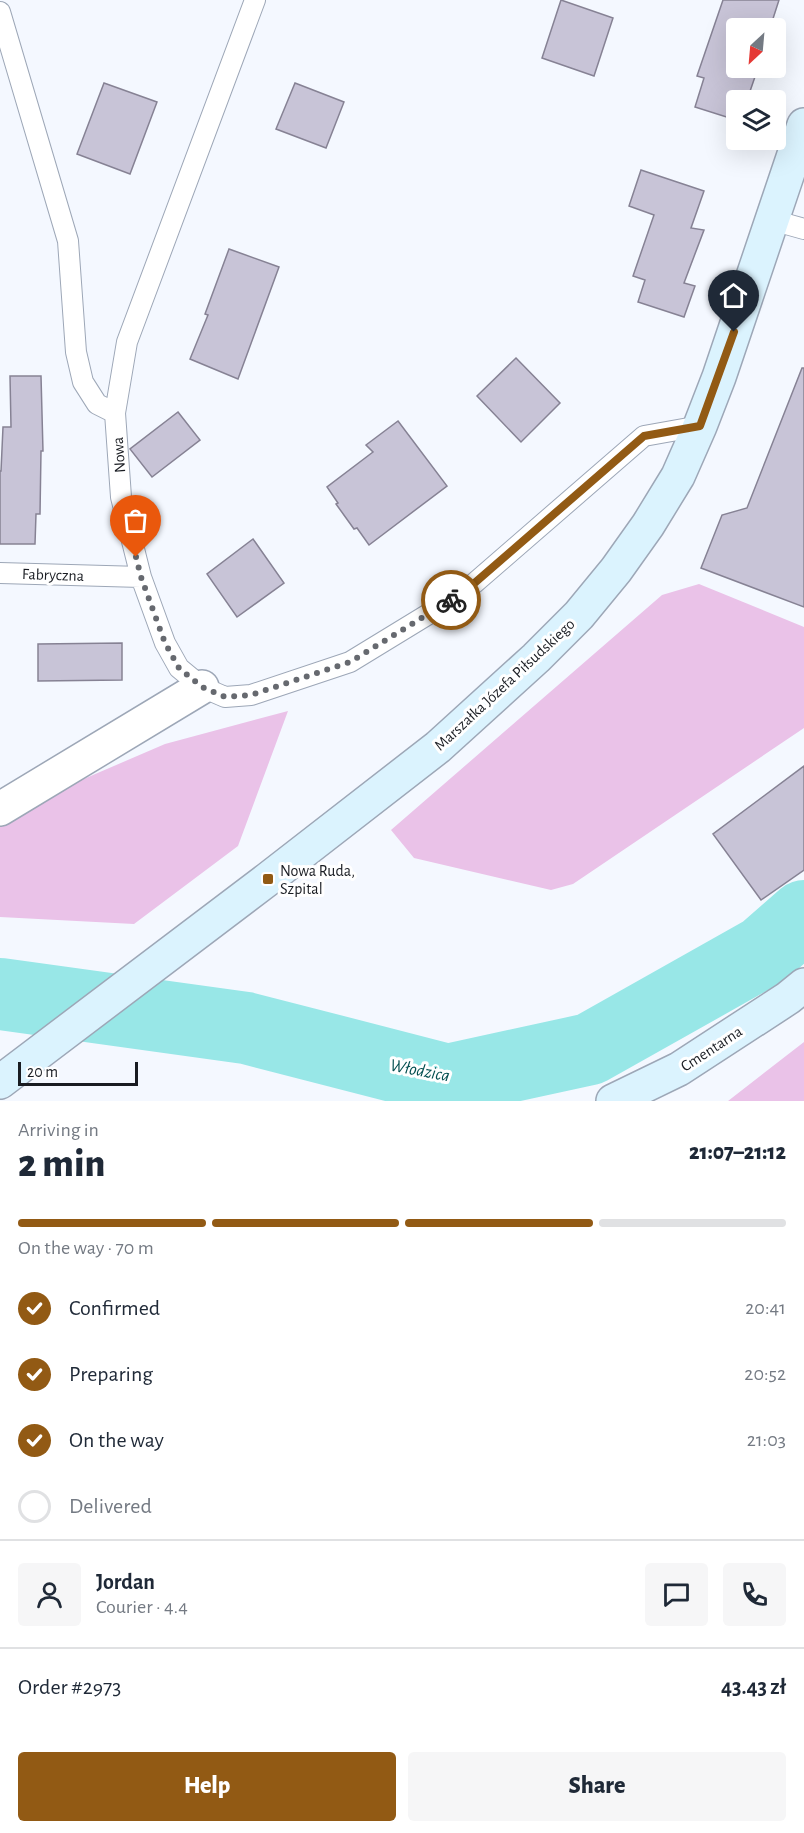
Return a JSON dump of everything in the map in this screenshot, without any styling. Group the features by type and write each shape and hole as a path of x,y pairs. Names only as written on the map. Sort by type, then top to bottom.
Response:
{"street":[{"name":"Marszałka Józefa Piłsudskiego","path":"0,1082 438,747 536,658 579,615 616,570 648,525 678,476 719,377 804,125"},
{"path":"0,809 202,687"},
{"name":"Cmentarna","path":"613,1101 679,1069 788,998 804,985"}],"lane":[{"name":"Nowa","path":"255,0 127,342 115,413 121,497 141,577 165,643 179,668 202,687 225,697 251,695 350,662 463,593 644,436 700,426"},
{"path":"0,12 68,241 76,352 82,382 97,405 115,413"},
{"path":"772,220 804,229"},
{"name":"Fabryczna","path":"0,573 141,577"}],"shaded area":[{"path":"699,584 804,627 804,728 573,884 551,890 414,858 391,830 662,595"},
{"path":"288,711 238,846 134,924 0,917 0,815 165,744"},
{"path":"804,1042 804,1101 728,1101"}],"building":[{"path":"561,0 613,18 594,76 542,58"},
{"path":"723,0 779,0 773,18 726,18 726,78 755,78 750,90 726,90 726,117 695,107 704,78 697,76"},
{"path":"104,83 157,102 130,174 77,154"},
{"path":"295,83 344,102 326,148 276,129"},
{"path":"641,170 704,191 691,228 704,230 684,283 695,286 684,317 638,302 645,280 633,276 654,215 629,206"},
{"path":"229,249 279,267 238,379 190,359 208,315 205,314"},
{"path":"516,358 560,403 521,442 477,396"},
{"path":"802,368 804,368 804,607 701,568 722,515 747,508"},
{"path":"10,376 41,376 43,451 41,451 40,514 36,514 35,544 0,544 0,471 3,427 11,427"},
{"path":"178,412 200,440 152,477 130,449"},
{"path":"398,421 447,486 369,545 357,528 354,529 327,487 373,452 366,445"},
{"path":"253,539 284,583 237,617 207,574"},
{"path":"122,643 122,680 38,681 38,644"},
{"path":"804,766 804,870 761,900 713,834"}],"waterway":[{"name":"Włodzica","path":"0,994 246,1028 448,1080 590,1049 764,951 804,916"}],"way so far":[{"path":"136,557 165,643 179,668 202,687 225,697 251,695 350,662 451,600"}],"place":[{"name":"Nowa Ruda, Szpital","path":"268,879"}],"route":[{"path":"451,600 463,593 644,436 700,426 734,332"}]}
